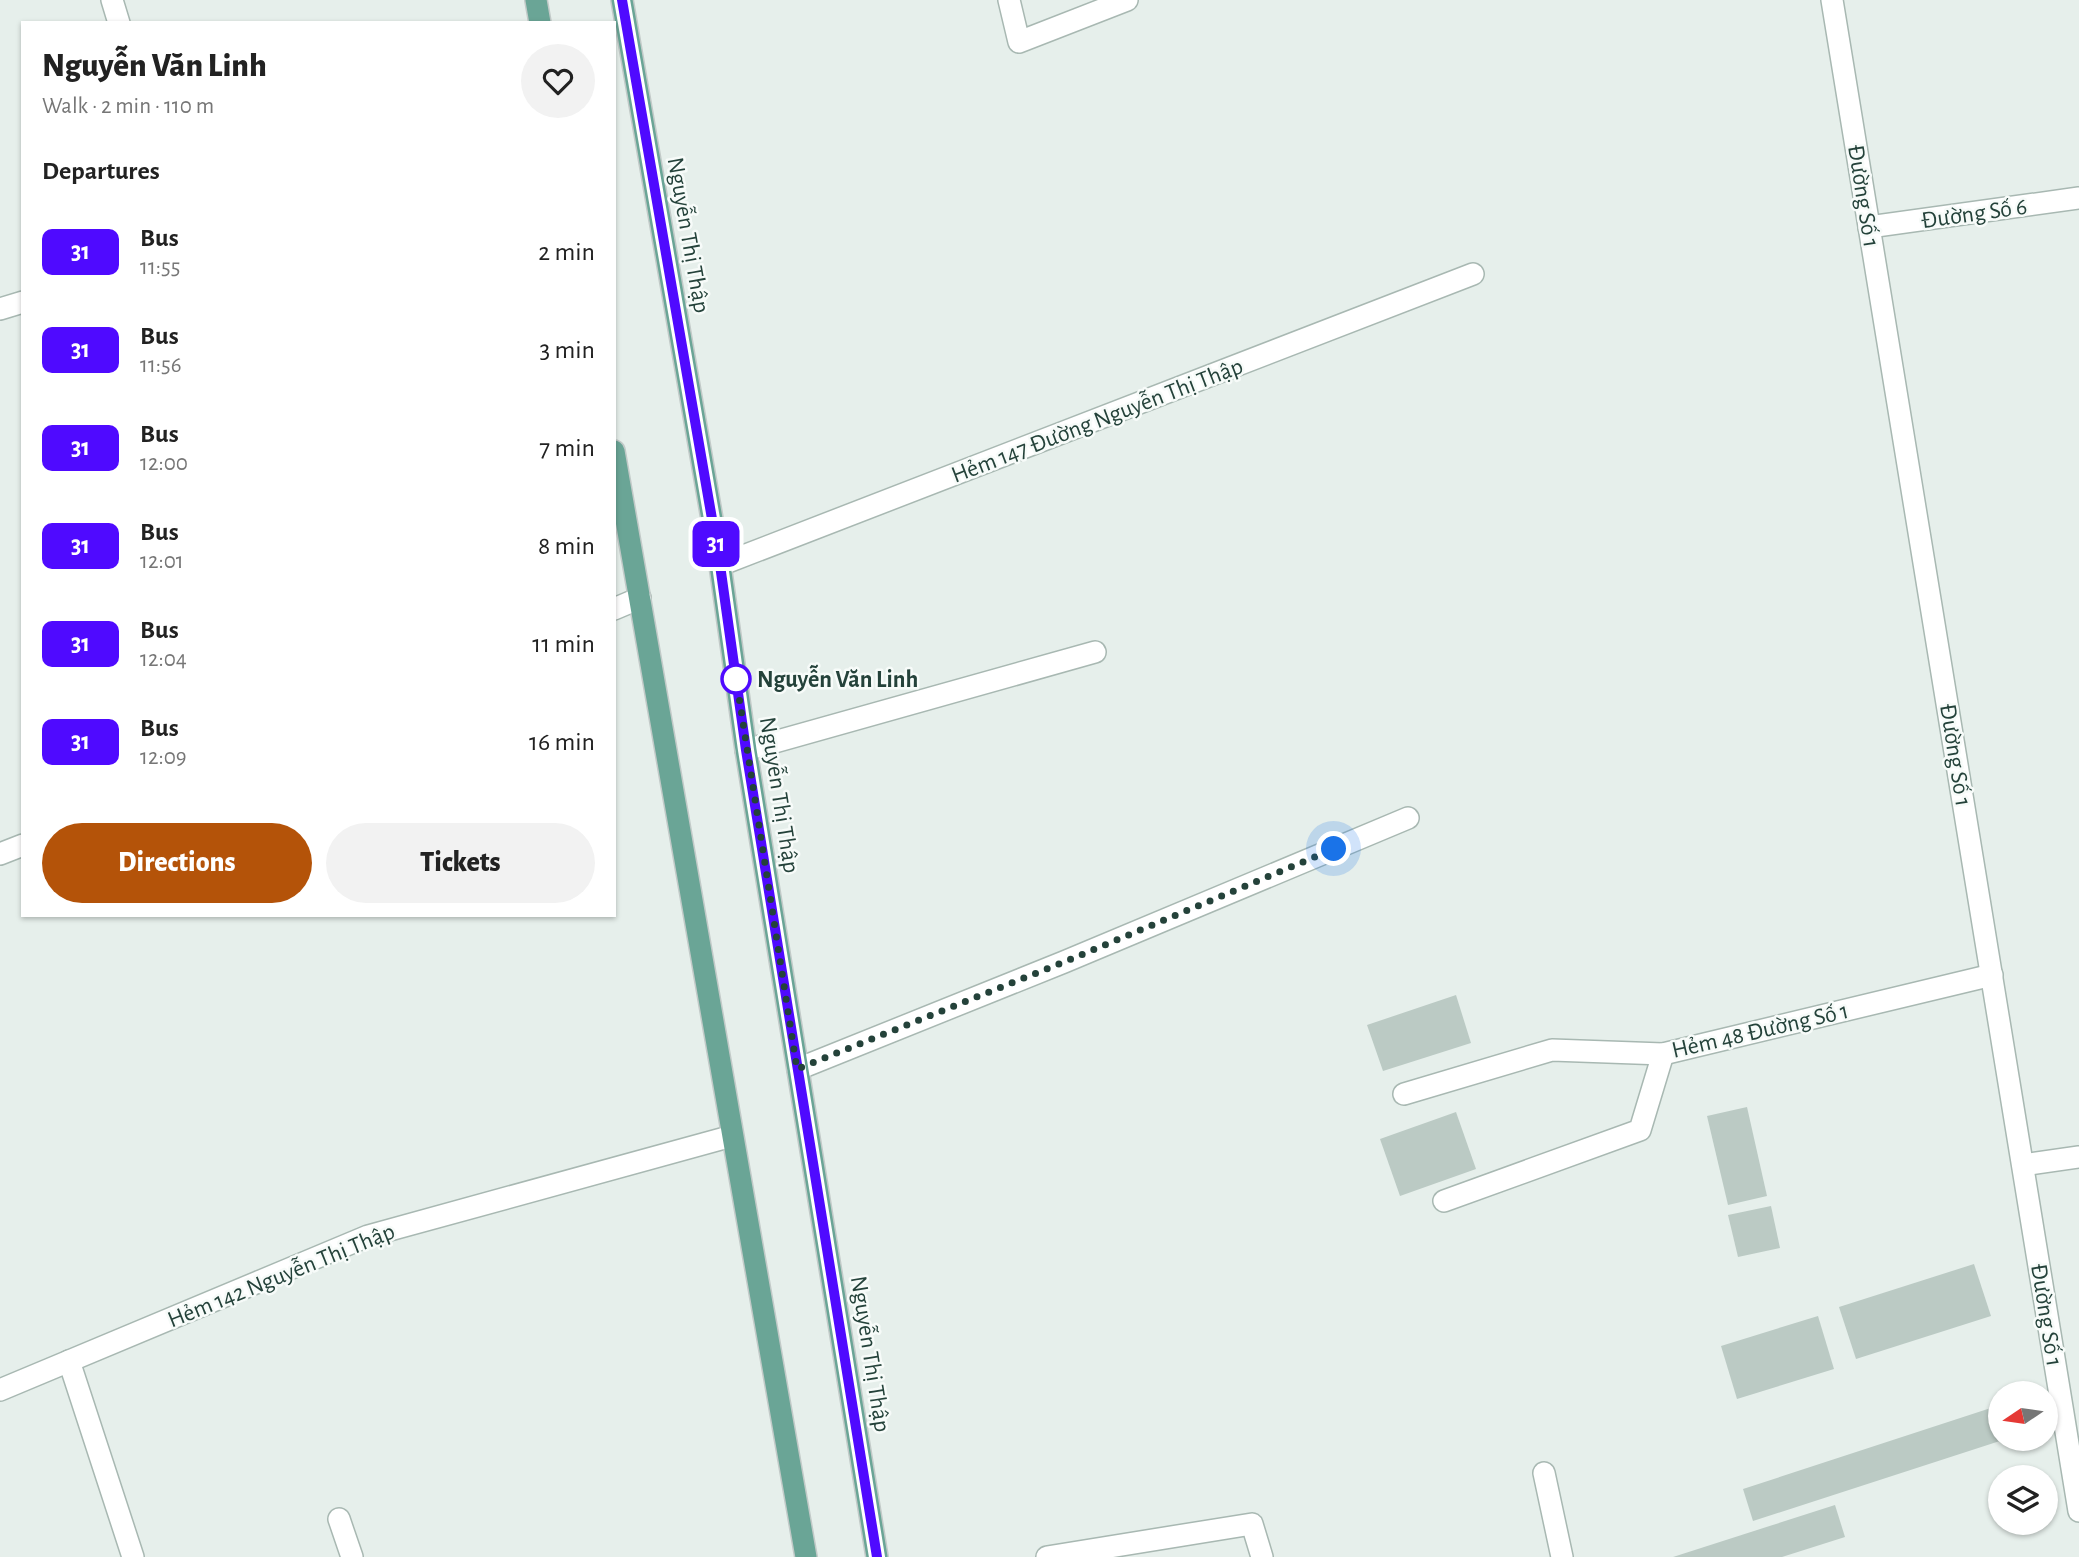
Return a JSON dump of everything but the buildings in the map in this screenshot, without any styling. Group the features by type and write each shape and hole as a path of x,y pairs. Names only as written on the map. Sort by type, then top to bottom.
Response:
{"main road":[{"path":"536,0 540,21"},
{"name":"Nguyễn Thị Thập","path":"622,0 720,565 746,750 877,1557"},
{"path":"616,462 806,1557"}],"street":[{"path":"113,0 118,21"},
{"path":"1009,0 1018,42 1127,0"},
{"name":"Đường Số 1","path":"1832,0 2079,1511"},
{"name":"Đường Số 6","path":"1869,227 2079,198"},
{"name":"Hẻm 147 Đường Nguyễn Thị Thập","path":"720,565 1473,274"},
{"path":"0,309 21,303"},
{"path":"616,608 640,598"},
{"path":"746,750 1095,652"},
{"path":"797,1069 1064,962 1408,818"},
{"path":"0,854 21,846"},
{"name":"Hẻm 48 Đường Số 1","path":"1404,1094 1552,1050 1663,1054 1992,975"},
{"path":"1444,1200 1640,1130 1663,1054"},
{"name":"Hẻm 142 Nguyễn Thị Thập","path":"0,1390 368,1236 732,1136"},
{"path":"2023,1165 2079,1157"},
{"path":"69,1361 133,1557"},
{"path":"1544,1473 1562,1557"},
{"path":"339,1519 352,1557"},
{"path":"1047,1557 1252,1524 1262,1557"}],"bus line":[{"name":"31","path":"622,0 720,565 746,750 877,1557"}],"place":[{"name":"Nguyễn Văn Linh","path":"736,679"}],"route":[{"path":"736,679 735,671 797,1069 1064,962 1334,849"}]}
